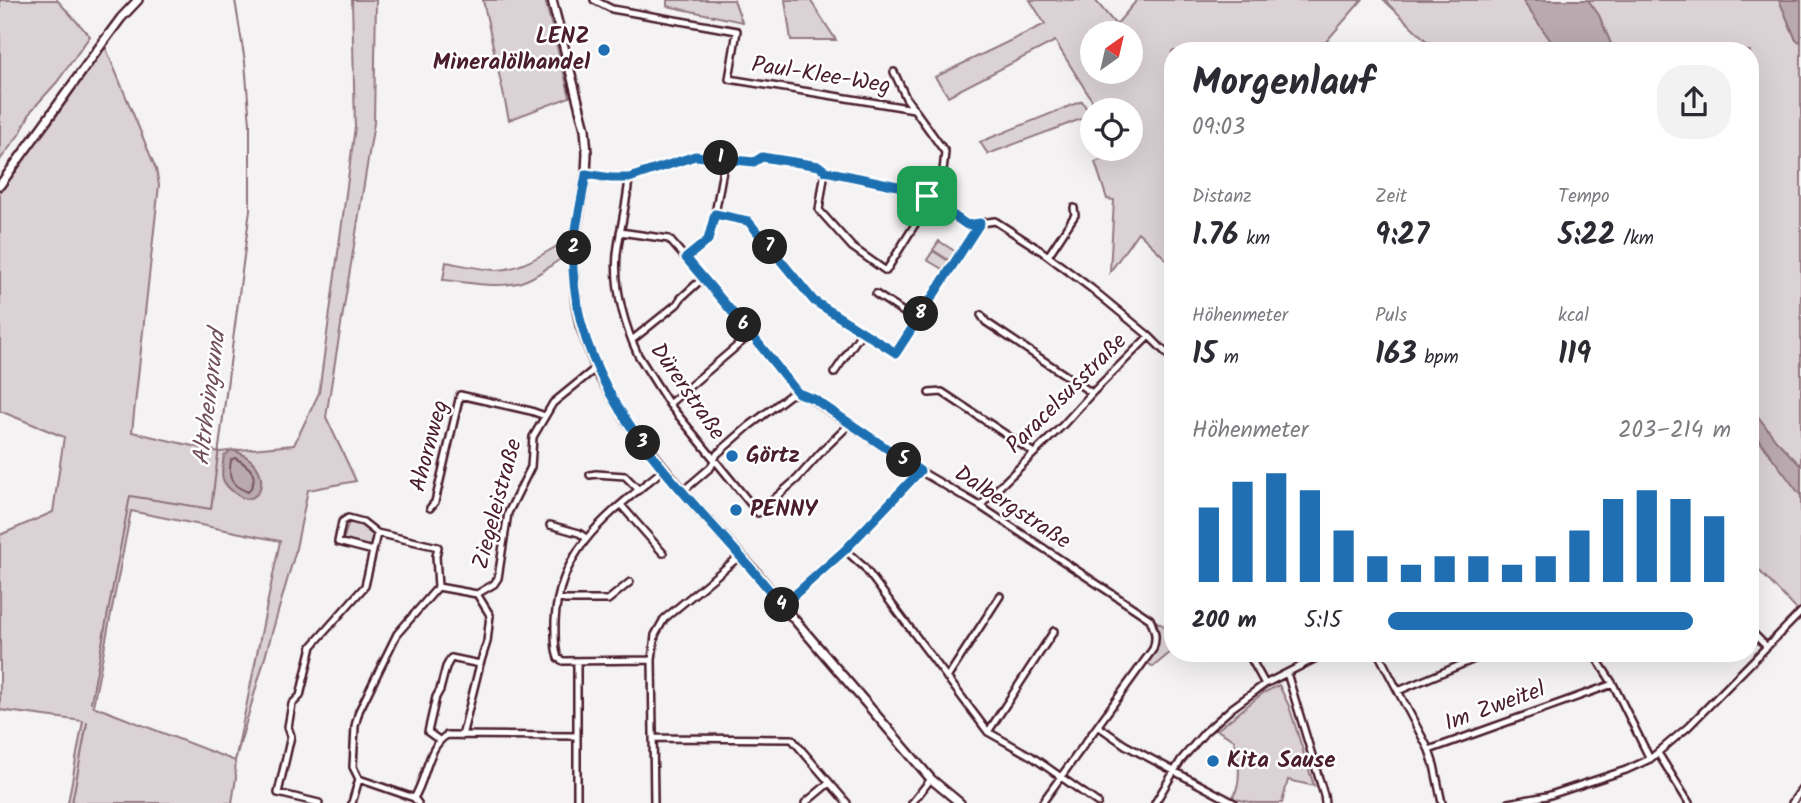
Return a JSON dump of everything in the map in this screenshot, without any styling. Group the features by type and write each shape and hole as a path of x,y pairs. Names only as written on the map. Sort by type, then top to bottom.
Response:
{"street":[{"path":"0,185 121,18 138,0"},
{"path":"552,0 585,129 586,174 574,242 573,268 580,325 596,368 627,422 664,469 755,571 931,779 960,803"},
{"name":"Paul-Klee-Weg","path":"594,0 612,9 737,30 729,79 914,109"},
{"name":"Paul-Klee-Weg","path":"825,171 819,210 852,247 886,271 942,181 944,152 906,98 894,72"},
{"path":"586,174 629,178 695,156 754,162 762,157 819,166 825,171 917,190 967,225 995,221 1048,256 1149,336 1164,351"},
{"path":"686,258 708,240 725,159"},
{"name":"Dürerstraße","path":"629,178 617,257 618,296 632,340 638,355 669,404 758,513 797,479 850,424"},
{"path":"1048,256 1075,215 1074,208"},
{"path":"715,214 748,221 814,301 896,353 980,223"},
{"path":"620,232 669,239 798,393 790,395 749,426 717,454 711,467 683,491"},
{"path":"632,340 677,304 703,278"},
{"path":"876,294 917,321"},
{"path":"981,315 986,323 1092,393"},
{"path":"834,373 862,332"},
{"path":"669,404 751,334"},
{"name":"Paracelsusstraße","path":"980,506 1149,336"},
{"name":"Ziegeleistraße","path":"438,587 477,594 494,584 498,578 508,513 531,467 533,438 554,403 596,368"},
{"path":"929,393 942,392 1034,453"},
{"name":"Dalbergstraße","path":"798,393 814,399 920,471 980,506 1150,619 1156,632 1153,649 1042,803"},
{"name":"Ahornweg","path":"430,508 435,502 460,395 545,416"},
{"path":"652,660 563,661 556,655 555,625 558,598 566,573 586,538 664,469"},
{"path":"782,606 845,550 920,471"},
{"path":"590,475 625,476 639,489"},
{"path":"621,505 663,554"},
{"path":"352,803 359,779 353,767 355,726 359,711 397,634 438,587 438,547 377,533 363,522 348,518 342,522 338,542 373,551"},
{"path":"550,525 579,533 586,538"},
{"path":"275,803 291,736 288,727 292,704 300,696 312,646 365,586 377,533"},
{"path":"845,550 864,567 988,733 1031,756 1098,803"},
{"path":"654,803 652,660 656,635 664,619 740,556"},
{"path":"558,598 608,600 630,582"},
{"path":"462,736 487,642 490,615 477,594"},
{"path":"947,678 1000,596"},
{"path":"1759,655 1801,612"},
{"path":"988,733 1054,631"},
{"path":"1759,639 1767,647"},
{"path":"439,740 428,732 446,667 451,658 480,664"},
{"path":"577,661 577,803"},
{"path":"1253,662 1265,684"},
{"path":"1156,803 1174,771 1205,732 1265,684 1308,662"},
{"path":"1383,662 1429,750 1442,803"},
{"path":"1398,691 1467,662"},
{"path":"1600,662 1614,684 1650,759"},
{"path":"1508,803 1547,796 1650,759 1688,727 1752,662"},
{"path":"1287,673 1325,803"},
{"name":"Im Zweitel","path":"1429,750 1614,684"},
{"path":"1098,726 1125,745 1231,803"},
{"path":"359,779 416,800 435,747 439,740 447,735 577,736"},
{"path":"653,738 792,739 847,803"},
{"path":"1658,753 1689,803"},
{"path":"912,803 931,779"},
{"path":"805,803 829,783"},
{"path":"1792,803 1801,790"},
{"path":"278,793 319,803"},
{"path":"1547,796 1550,803"}],"shaded area":[{"path":"0,0 57,0 90,36 57,82 31,111 21,132 0,160"},
{"path":"352,0 376,0 374,123 326,417 356,481 308,490 295,553 235,761 236,778 232,803 68,803 83,721 0,710 0,535 53,512 64,437 0,411 0,188 53,121 105,46 156,169 159,185 132,432 219,452 294,445 319,393 355,127","holes":["131,511 280,541 235,761 93,706"]},
{"path":"483,0 545,0 570,97 509,120"},
{"path":"667,0 734,0 742,22 667,6"},
{"path":"785,0 810,0 836,40 791,40"},
{"path":"1030,0 1095,0 1113,21 1080,21 1080,81 1055,41 948,96 935,77 1045,24"},
{"path":"1137,0 1362,0 1326,42 1164,42 1164,257 1138,232 1110,272 1114,200 1107,199 1095,162 1143,161 1143,98 1091,98 1082,84 1143,84 1143,21 1119,21"},
{"path":"1384,0 1779,0 1781,3 1796,40 1801,42 1801,609 1798,611 1759,570 1759,42 1428,42"},
{"path":"1080,102 1080,120 988,154 980,142"},
{"path":"566,241 564,257 521,282 492,285 443,280 446,262 483,269 505,269 532,260"},
{"path":"939,241 956,252 950,261 933,250"},
{"path":"933,251 950,262 944,270 927,260"},
{"path":"349,522 366,526 377,534 372,549 343,540"},
{"path":"1156,621 1164,626 1164,658 1153,667 1148,663 1155,652 1159,633"},
{"path":"1279,685 1289,706 1314,786 1288,780 1282,803 1254,803 1235,799 1233,797 1238,784 1239,769 1234,740 1217,730 1263,693"}],"water":[{"path":"1522,0 1588,0 1599,15 1610,42 1552,42"},
{"path":"1779,0 1801,0 1801,42 1796,40"},
{"path":"1759,418 1801,466 1801,496 1759,440"},
{"path":"232,450 256,465 261,484 253,497 245,498 236,494 224,482 224,456"}],"waterway":[{"name":"Altrheingrund","path":"91,702 130,496 211,509 250,210 250,124 245,62 235,0"},
{"name":"Altrheingrund","path":"72,803 87,723"}],"place":[{"name":"LENZ Mineralölhandel","path":"604,50"},
{"name":"Görtz","path":"732,456"},
{"name":"PENNY","path":"736,510"},
{"name":"Kita Sause","path":"1213,761"}],"route":[{"path":"695,156 754,162 762,157 819,166 825,171 917,190 927,196 967,225 980,223 896,353 814,301 748,221 715,214 708,240 686,258 798,393 814,399 920,471 845,550 782,606 641,440 614,402 596,368 580,325 573,268 574,242 586,174 629,178 695,156"}]}
